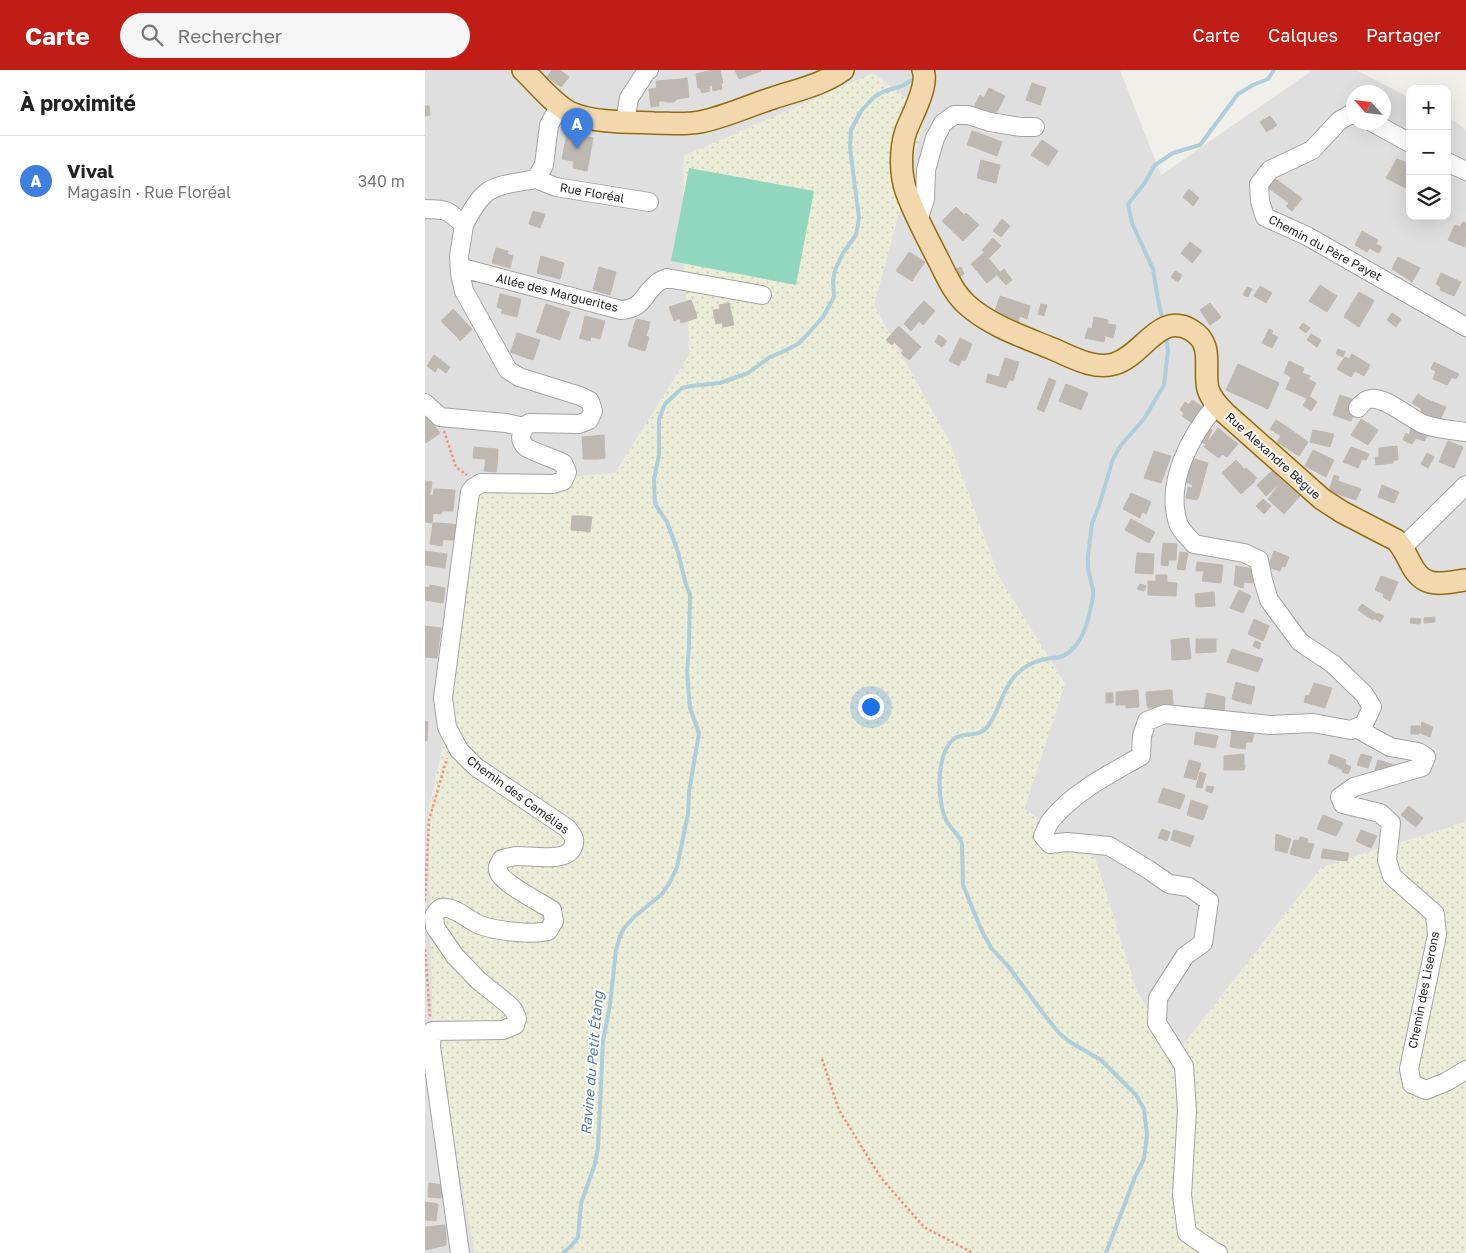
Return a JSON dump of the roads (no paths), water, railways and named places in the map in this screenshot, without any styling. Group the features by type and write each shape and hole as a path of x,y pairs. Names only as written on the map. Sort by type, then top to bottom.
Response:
{"main road":[{"path":"523,70 560,105 570,112 581,116 625,122 678,124 720,117 813,86 843,70"},
{"name":"Rue Alexandre Bègue","path":"923,70 925,75 923,85 905,133 902,154 902,172 905,189 918,221 955,291 965,304 1005,329 1084,362 1100,366 1114,364 1126,359 1163,329 1182,326 1193,331 1202,338 1205,348 1208,389 1212,399 1225,413 1322,500 1388,535 1403,546"},
{"path":"1403,546 1417,576 1429,582 1442,584 1466,580"}],"street":[{"path":"625,122 629,98 649,70"},
{"path":"536,179 544,165 549,125 560,105"},
{"path":"918,221 925,200 926,170 935,138 943,123 954,115 968,115 990,122 1021,127 1035,127"},
{"name":"Chemin du Père Payet","path":"1346,117 1339,121 1311,150 1270,170 1259,184 1260,202 1265,217 1307,236 1466,327"},
{"path":"1386,130 1406,141"},
{"path":"1451,164 1466,171"},
{"name":"Rue Floréal","path":"464,225 473,207 485,192 495,186 536,179 556,187 649,202"},
{"path":"425,208 450,211 464,225 459,256 464,291 507,370 519,377 580,396 590,402 593,411 589,420 579,424 529,423 524,427 506,423 440,417 425,402"},
{"name":"Allée des Marguerites","path":"460,269 621,310 637,306 657,283 667,278 762,294"},
{"path":"1358,408 1364,401 1371,398 1382,400 1422,423 1443,429 1466,432"},
{"path":"1217,404 1204,419 1178,468 1173,494 1178,524 1194,544 1244,553 1259,560 1269,600 1300,642 1333,664 1364,694 1372,707 1364,724 1351,730 1313,723 1270,725 1165,714 1147,721 1142,736 1141,756 1093,784 1065,805 1051,820 1043,836 1050,844 1067,842 1109,846 1169,884 1189,887 1209,901 1203,942 1185,956 1158,998 1157,1023 1184,1066 1187,1110 1182,1195 1187,1233 1218,1253"},
{"name":"Chemin des Camélias","path":"430,903 442,908 455,910 479,925 509,931 538,933 549,931 554,921 552,910 504,880 498,872 498,865 502,859 516,856 559,857 570,852 575,843 573,836 567,828 476,767 459,750 447,727 443,698 470,492 481,483 553,484 563,481 567,472 563,462 525,446 521,439 521,432 524,427"},
{"path":"1403,546 1466,485"},
{"name":"Chemin des Liserons","path":"1356,728 1391,747 1418,752 1426,757 1422,767 1354,786 1341,796 1343,804 1380,813 1391,823 1387,860 1392,876 1435,914 1437,935 1409,1070 1412,1084 1426,1090 1446,1082 1466,1070"},
{"path":"430,903 435,927 455,956 477,980 509,1005 517,1018 515,1025 503,1030 428,1032 460,1253"}],"waterway":[{"path":"1163,321 1153,269 1132,223 1128,204 1144,184 1155,165 1173,153 1200,145 1238,94 1268,79 1274,70"},
{"name":"Ravine du Petit Étang","path":"563,1253 578,1237 581,1203 594,1167 598,1148 603,1041 610,1005 616,950 624,928 634,917 662,894 677,867 688,814 689,792 699,733 690,708 687,672 690,594 667,522 655,504 654,479 659,455 659,419 665,404 682,388 720,383 748,373 770,357 798,344 823,317 834,297 833,281 835,270 843,253 856,235 859,218 850,148 851,130 861,111 874,97 912,80"},
{"path":"1106,1253 1135,1177 1144,1159 1147,1135 1144,1109 1136,1095 1101,1060 1070,1042 1059,1033 1008,966 991,948 980,927 963,885 962,844 958,835 947,822 944,814 941,803 940,779 943,756 948,746 954,739 962,735 976,734 988,726 1008,685 1018,673 1034,662 1063,656 1081,638 1093,597 1088,569 1092,523 1113,459 1121,445 1144,419 1164,385 1168,350 1166,335"}],"place":[{"name":"Vival","path":"577,149"}]}
